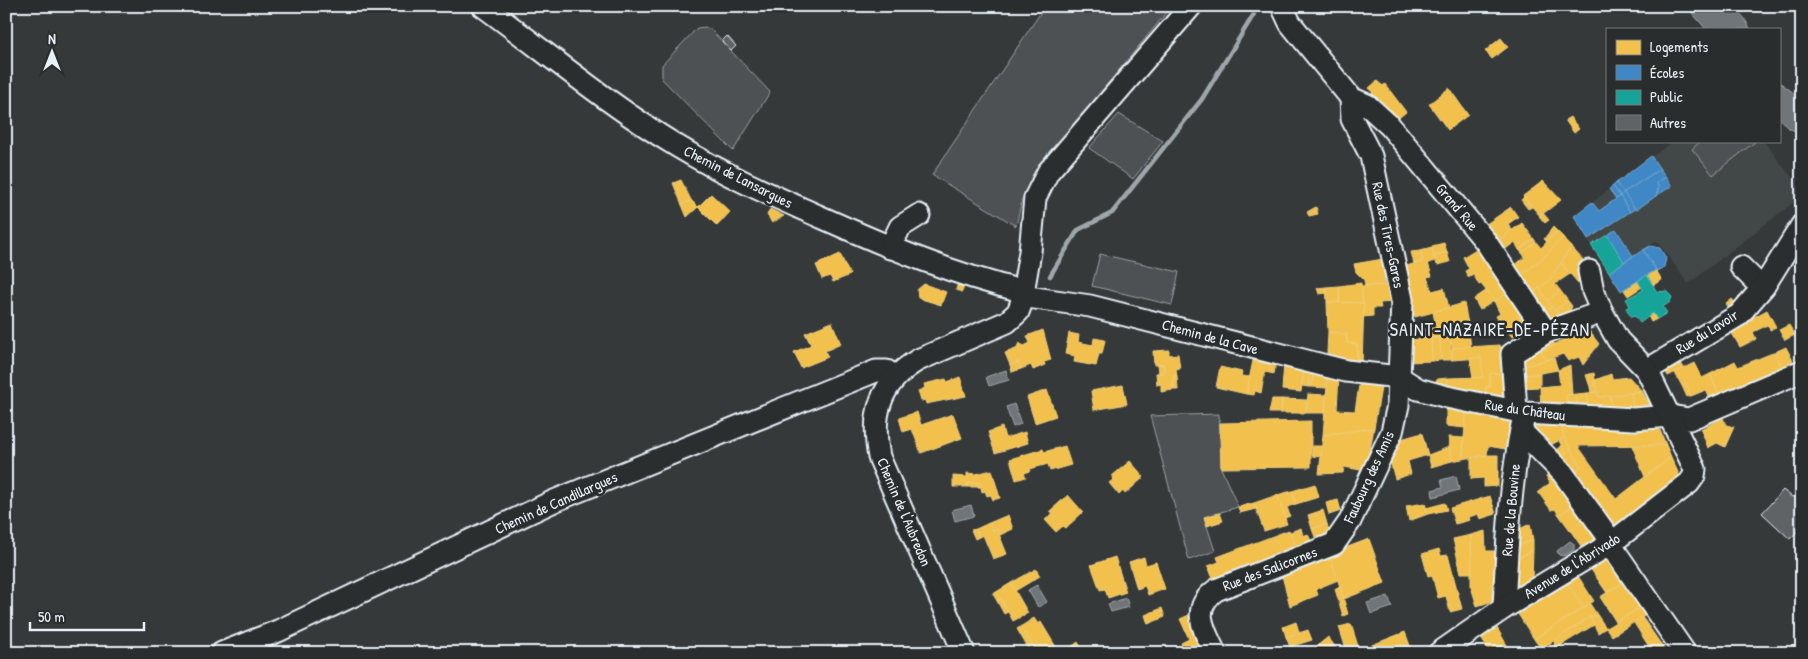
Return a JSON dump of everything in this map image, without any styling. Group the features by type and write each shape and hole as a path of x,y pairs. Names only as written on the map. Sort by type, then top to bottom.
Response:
{"street":[{"name":"Chemin de Lansargues","path":"483,6 648,128 678,146 779,199 890,248 947,270 1021,294"},
{"name":"Chemin de l'Aubredon","path":"964,653 879,457 876,431 879,406 894,377 918,360 1007,322 1018,312 1030,252 1035,198 1040,185 1048,172 1191,6"},
{"path":"1282,6 1290,23 1351,98"},
{"name":"Grand' Rue","path":"1351,98 1367,105 1390,126 1486,242 1546,332"},
{"name":"Rue des Tires-Gares","path":"1351,98 1352,119 1371,156 1402,300 1398,376"},
{"path":"890,248 900,227 919,215"},
{"name":"Rue du Lavoir","path":"1653,366 1722,327 1739,315 1764,286 1802,226"},
{"path":"1741,267 1754,280 1764,286"},
{"path":"1589,271 1593,291 1602,312 1618,340 1653,366 1671,418 1802,371"},
{"name":"Chemin de la Cave","path":"1021,294 1090,306 1346,371 1398,376"},
{"path":"1546,332 1602,312"},
{"name":"Rue de la Bouvine","path":"1504,608 1507,550 1521,418 1512,354 1546,332"},
{"name":"Chemin de Candillargues","path":"222,653 278,631 573,494 876,372 887,371 894,377"},
{"name":"Rue du Château","path":"1398,376 1418,389 1521,418 1671,418"},
{"name":"Faubourg des Amis","path":"1334,544 1350,521 1392,432 1398,405 1398,376"},
{"path":"1521,418 1607,534 1610,544 1685,653"},
{"name":"Avenue de l'Abrivado","path":"1439,653 1504,608 1610,544 1690,483 1696,469 1671,418"},
{"name":"Rue des Salicornes","path":"1215,653 1202,626 1200,616 1208,596 1216,590 1334,544"}],"shaded area":[{"path":"1045,6 1172,6 1033,174 1022,199 1016,226 932,175"},
{"path":"1686,6 1734,6 1745,19 1750,28 1705,28"},
{"path":"705,27 711,30 770,92 733,151 662,79 662,65 697,28"},
{"path":"1780,83 1802,99 1802,135 1787,127 1780,119"},
{"path":"1119,114 1163,141 1133,179 1089,148"},
{"path":"1672,142 1765,142 1802,191 1802,196 1688,284 1657,241 1633,256 1616,229 1591,245 1574,216"},
{"path":"1700,142 1755,142 1713,175 1692,149"},
{"path":"1100,254 1179,272 1172,305 1092,286"},
{"path":"1006,370 1009,380 989,386 986,377"},
{"path":"1014,404 1021,424 1013,427 1006,407"},
{"path":"1219,414 1221,468 1238,507 1204,517 1215,551 1189,560 1150,416"},
{"path":"1456,476 1459,490 1433,497 1432,490 1443,487 1441,480"},
{"path":"971,505 974,516 955,521 952,510"},
{"path":"1570,541 1574,544 1574,550 1563,556 1559,555 1557,551"},
{"path":"1037,585 1047,602 1038,607 1028,590"},
{"path":"1388,596 1392,607 1371,614 1367,603"},
{"path":"1126,598 1129,607 1111,612 1108,604"}],"building: Logements":[{"path":"1501,38 1508,47 1492,59 1485,51"},
{"path":"1377,81 1383,86 1385,84 1406,112 1395,121 1370,96 1373,93 1369,88"},
{"path":"1449,88 1468,115 1448,130 1429,104"},
{"path":"1570,117 1579,129 1574,133 1565,120"},
{"path":"681,180 691,200 682,205 673,183"},
{"path":"1543,181 1561,200 1540,216 1523,196"},
{"path":"711,194 730,212 717,226 698,207"},
{"path":"1524,197 1532,207 1528,209 1521,200"},
{"path":"691,200 698,207 687,217 682,205"},
{"path":"1316,207 1318,214 1309,216 1307,212"},
{"path":"1511,207 1518,217 1508,224 1512,230 1496,242 1482,227"},
{"path":"770,209 784,216 772,223 767,215"},
{"path":"1543,213 1549,220 1545,223 1539,216"},
{"path":"1522,223 1534,239 1519,250 1515,242 1499,254 1496,242"},
{"path":"1553,227 1557,231 1547,242 1544,239"},
{"path":"1557,231 1563,237 1543,258 1516,280 1509,270 1525,257 1522,253 1536,242 1541,248"},
{"path":"1563,237 1571,247 1548,282 1528,296 1516,280 1543,258"},
{"path":"1534,239 1536,242 1522,253 1519,250"},
{"path":"1444,243 1447,252 1434,256 1432,246"},
{"path":"1481,246 1515,289 1494,301 1481,284 1479,285 1473,274 1468,277 1465,271 1469,269 1463,257"},
{"path":"1571,247 1586,263 1578,283 1561,263"},
{"path":"1432,248 1435,261 1428,263 1432,276 1427,277 1432,291 1444,288 1449,308 1415,317 1403,267 1423,261 1420,251"},
{"path":"1420,251 1423,261 1414,264 1411,252"},
{"path":"1447,252 1450,262 1437,265 1434,256"},
{"path":"840,254 850,275 833,282 830,276 822,279 816,265"},
{"path":"1389,258 1392,276 1384,277 1385,285 1365,286 1364,280 1356,272 1354,264"},
{"path":"1561,263 1570,274 1555,284 1560,290 1547,301 1539,288 1548,282"},
{"path":"1656,270 1662,280 1653,285 1647,275"},
{"path":"1638,281 1642,287 1628,296 1624,290"},
{"path":"958,282 965,284 962,292 956,290"},
{"path":"1361,283 1364,303 1339,303 1339,286"},
{"path":"924,284 946,292 941,305 918,298 917,290"},
{"path":"1394,285 1396,302 1380,303 1381,308 1373,308 1373,316 1363,317 1362,286"},
{"path":"1339,286 1339,303 1327,302 1326,287"},
{"path":"1326,287 1327,293 1319,294 1317,288"},
{"path":"1539,288 1552,307 1541,315 1528,296"},
{"path":"1487,290 1494,301 1480,310 1474,299"},
{"path":"1560,290 1568,301 1555,310 1547,301"},
{"path":"1512,291 1528,314 1503,330 1496,316 1500,314 1494,301"},
{"path":"1732,299 1736,304 1730,309 1726,304"},
{"path":"1568,301 1572,306 1570,311 1560,318 1555,310"},
{"path":"1327,302 1364,303 1362,365 1357,362 1357,344 1347,343 1346,334 1328,332"},
{"path":"1464,303 1468,324 1436,328 1433,312"},
{"path":"1552,307 1560,318 1548,325 1541,315"},
{"path":"1767,310 1776,327 1770,330 1768,325 1753,332 1756,339 1740,347 1730,330"},
{"path":"1653,313 1657,319 1651,322 1648,316"},
{"path":"1528,314 1534,323 1520,332 1517,328 1509,333 1506,328"},
{"path":"832,322 841,344 825,351 828,357 801,368 794,352 811,345 805,333"},
{"path":"1534,323 1539,331 1525,341 1520,332"},
{"path":"1468,324 1471,347 1452,348 1450,326"},
{"path":"1789,325 1795,335 1785,340 1779,330"},
{"path":"1450,326 1450,337 1424,338 1424,329"},
{"path":"1517,328 1520,332 1512,337 1509,333"},
{"path":"1587,328 1599,344 1583,365 1579,357 1568,361 1563,354 1546,360 1541,351"},
{"path":"1043,330 1051,360 1044,362 1045,365 1033,370 1031,365 1021,369 1018,362 1010,365 1005,353 1016,349 1019,343 1024,346 1030,343 1027,336"},
{"path":"1328,332 1346,334 1347,343 1357,344 1357,362 1331,362 1331,354 1327,353"},
{"path":"1069,333 1079,335 1078,342 1093,345 1094,338 1105,340 1102,354 1099,354 1096,366 1074,362 1075,356 1065,354"},
{"path":"1549,335 1555,345 1541,351 1537,342"},
{"path":"1450,337 1452,360 1441,360 1440,338"},
{"path":"1431,338 1440,338 1441,360 1432,361"},
{"path":"1431,338 1432,361 1408,362 1406,340"},
{"path":"1537,342 1546,360 1517,368 1516,354"},
{"path":"1802,342 1802,355 1796,344"},
{"path":"1500,345 1505,355 1508,375 1490,373 1490,387 1486,387 1486,399 1446,393 1448,378 1483,377 1481,358 1452,360 1452,348"},
{"path":"1786,347 1794,363 1782,368 1775,352"},
{"path":"1169,350 1169,355 1178,354 1180,368 1176,369 1177,376 1174,376 1173,390 1161,392 1161,384 1157,385 1156,373 1164,372 1163,364 1154,365 1153,351"},
{"path":"1775,352 1782,368 1719,395 1710,374 1735,361 1738,367"},
{"path":"1254,356 1276,361 1274,374 1265,372 1261,393 1255,391 1254,395 1246,394"},
{"path":"1470,358 1481,358 1483,377 1473,378"},
{"path":"1554,358 1558,370 1518,377 1517,368"},
{"path":"1678,358 1684,368 1668,376 1663,366"},
{"path":"1018,362 1021,369 1012,372 1010,365"},
{"path":"1284,363 1304,369 1301,392 1282,390"},
{"path":"1695,363 1702,378 1710,374 1719,395 1710,399 1706,390 1691,396 1686,384 1682,386 1675,373"},
{"path":"1158,364 1163,364 1164,372 1159,373"},
{"path":"1570,365 1572,394 1567,395 1568,411 1541,410 1540,387 1560,385 1558,370"},
{"path":"1220,367 1242,372 1241,376 1250,377 1246,394 1216,387"},
{"path":"1304,369 1310,370 1308,387 1302,386"},
{"path":"1310,370 1313,370 1312,387 1308,387"},
{"path":"1313,370 1328,373 1326,388 1312,387"},
{"path":"1328,373 1339,375 1337,410 1355,411 1360,379 1382,382 1374,428 1323,435"},
{"path":"1490,373 1508,375 1512,404 1486,399 1486,387 1490,387"},
{"path":"1540,373 1540,387 1518,388 1518,377"},
{"path":"1594,373 1596,385 1590,387 1586,375"},
{"path":"1611,374 1612,379 1629,377 1642,391 1599,397 1595,380"},
{"path":"1174,376 1177,376 1178,390 1173,390"},
{"path":"960,377 966,396 926,404 925,400 921,401 918,391 925,388 924,384 946,379 947,382"},
{"path":"1448,378 1446,393 1429,387 1438,379"},
{"path":"1686,384 1691,396 1687,397 1682,386"},
{"path":"1123,385 1127,404 1094,410 1091,391"},
{"path":"1596,385 1597,392 1591,393 1590,387"},
{"path":"1047,390 1056,416 1035,423 1027,397"},
{"path":"1642,391 1650,405 1640,406 1642,413 1634,413 1631,393"},
{"path":"1597,392 1599,397 1610,396 1613,412 1588,412 1587,393"},
{"path":"1587,393 1588,412 1578,411 1576,394"},
{"path":"1631,393 1634,413 1613,412 1610,396"},
{"path":"1308,394 1326,395 1325,413 1306,413"},
{"path":"1576,394 1578,411 1568,411 1567,395"},
{"path":"1272,399 1282,399 1281,413 1269,413"},
{"path":"1282,399 1307,400 1306,413 1281,413"},
{"path":"1446,401 1467,405 1465,428 1446,426"},
{"path":"1467,405 1514,415 1511,450 1488,446 1487,455 1462,459"},
{"path":"917,412 921,425 953,414 962,438 921,453 912,429 903,432 899,418"},
{"path":"1723,418 1726,425 1734,427 1725,447 1717,443 1708,448 1701,429"},
{"path":"1311,421 1311,467 1221,468 1220,423"},
{"path":"1531,421 1561,421 1564,438 1545,448 1534,435"},
{"path":"1561,421 1657,423 1666,445 1578,446 1616,499 1671,457 1681,479 1611,531 1569,475 1581,466 1564,438"},
{"path":"1002,427 1005,438 1025,432 1028,443 995,453 988,432"},
{"path":"1374,428 1366,471 1344,467 1343,473 1319,474 1323,435"},
{"path":"1422,433 1428,455 1408,461 1411,474 1395,479 1388,454 1394,441"},
{"path":"1448,437 1464,438 1462,459 1452,461"},
{"path":"1564,438 1581,466 1569,475 1556,460 1566,453 1559,441"},
{"path":"1666,445 1671,457 1645,477 1632,446"},
{"path":"1065,446 1071,465 1050,471 1048,464 1030,469 1031,471 1024,473 1026,477 1016,480 1010,459 1043,449 1044,452"},
{"path":"1312,446 1322,446 1321,457 1312,456"},
{"path":"1562,446 1566,453 1556,460 1551,454"},
{"path":"1449,447 1452,461 1431,467 1428,455"},
{"path":"1498,455 1498,486 1484,487 1484,478 1471,479 1471,458"},
{"path":"1130,461 1144,477 1125,494 1123,491 1119,495 1109,483 1114,479 1112,476"},
{"path":"1554,468 1578,502 1559,515 1555,509 1551,510 1538,492 1550,483 1546,476"},
{"path":"992,470 1000,498 993,500 991,495 987,496 985,491 982,492 980,483 968,483 968,487 953,487 953,476 967,477 967,473 976,474"},
{"path":"968,483 980,483 981,487 968,487"},
{"path":"1315,484 1319,497 1296,504 1292,491"},
{"path":"1292,491 1296,504 1287,507 1290,516 1285,518 1277,495"},
{"path":"1068,495 1083,512 1066,528 1063,526 1056,532 1045,520 1053,513 1050,511"},
{"path":"1277,495 1287,524 1264,531 1254,503"},
{"path":"1490,496 1496,514 1480,519 1478,514 1469,517 1470,520 1455,524 1450,508"},
{"path":"1338,500 1341,511 1329,515 1326,503"},
{"path":"1578,502 1589,518 1570,530 1559,515"},
{"path":"1254,503 1256,509 1240,513 1238,507"},
{"path":"1425,503 1428,514 1409,521 1406,506"},
{"path":"1445,503 1447,510 1428,514 1426,508"},
{"path":"1323,510 1327,524 1312,529 1308,515"},
{"path":"1220,513 1223,521 1207,526 1204,517"},
{"path":"1008,515 1013,529 1000,535 997,529 993,531 989,523"},
{"path":"1589,518 1602,537 1583,549 1570,530"},
{"path":"989,523 993,531 997,529 1007,554 993,559 983,535 979,537 976,529"},
{"path":"1327,524 1331,539 1318,545 1312,529"},
{"path":"1530,524 1533,540 1511,549 1513,532"},
{"path":"1301,528 1303,536 1308,534 1313,546 1298,552 1290,532"},
{"path":"976,529 979,537 975,539 971,530"},
{"path":"1289,530 1298,552 1215,584 1208,566 1219,562 1217,557"},
{"path":"1485,531 1486,551 1497,551 1499,599 1477,606 1471,587 1471,535"},
{"path":"1471,535 1472,573 1461,573 1453,539"},
{"path":"1369,539 1385,583 1344,599 1329,554"},
{"path":"1533,540 1533,550 1511,562 1511,549"},
{"path":"1439,549 1441,556 1448,555 1462,609 1450,612 1446,596 1438,598 1432,575 1428,576 1422,554"},
{"path":"1533,550 1532,580 1515,589 1511,562"},
{"path":"1329,554 1338,580 1316,589 1318,595 1290,606 1281,572"},
{"path":"1115,557 1126,592 1108,598 1105,589 1100,590 1091,565"},
{"path":"1144,557 1146,565 1156,562 1165,589 1148,595 1145,586 1137,589 1129,562"},
{"path":"1608,557 1624,582 1607,593 1590,568"},
{"path":"1036,569 1040,576 1015,591 1011,583"},
{"path":"1578,576 1594,601 1584,608 1567,583"},
{"path":"1624,582 1641,607 1616,622 1600,597"},
{"path":"1011,583 1028,613 1013,621 1001,599 997,601 993,594"},
{"path":"1567,583 1584,608 1534,639 1518,614"},
{"path":"1340,587 1348,614 1343,616 1335,589"},
{"path":"1001,599 1008,612 1004,614 997,601"},
{"path":"1590,604 1598,616 1590,617 1541,649 1534,639"},
{"path":"1641,607 1646,615 1612,636 1606,628"},
{"path":"1162,608 1165,617 1148,624 1145,615"},
{"path":"1189,615 1204,646 1185,653 1181,643 1189,639 1180,619"},
{"path":"1598,616 1606,628 1598,633 1590,617"},
{"path":"1590,617 1594,625 1555,649 1554,641"},
{"path":"1642,617 1667,653 1653,653 1634,623"},
{"path":"1034,618 1038,624 1041,622 1056,647 1047,653 1037,653 1025,633 1021,636 1017,629"},
{"path":"1296,622 1299,632 1286,637 1283,627"},
{"path":"1351,624 1358,646 1346,649 1339,627"},
{"path":"1497,628 1511,652 1489,653 1482,638"},
{"path":"1308,630 1312,640 1290,647 1286,637"},
{"path":"1405,632 1412,651 1417,649 1418,653 1360,653 1359,650"},
{"path":"1025,633 1032,645 1028,648 1021,636"},
{"path":"1328,637 1340,653 1314,653 1312,650"},
{"path":"1078,642 1084,652 1082,653 1079,653 1074,645"},
{"path":"1074,645 1079,653 1060,653"}],"building: Écoles":[{"path":"1651,156 1660,169 1623,193 1616,183"},
{"path":"1660,169 1666,177 1656,183 1659,187 1656,196 1636,210 1623,193"},
{"path":"1666,177 1672,186 1656,196 1659,187 1656,183"},
{"path":"1616,183 1624,193 1620,196 1613,186"},
{"path":"1613,186 1620,196 1616,199 1609,189"},
{"path":"1624,193 1635,209 1630,212 1620,196"},
{"path":"1620,196 1630,212 1588,239 1574,216 1592,202 1599,211"},
{"path":"1616,229 1633,256 1624,262 1607,235"},
{"path":"1650,246 1660,248 1666,258 1664,267 1657,271 1643,250"},
{"path":"1643,250 1656,270 1621,291 1609,272"}],"building: Public":[{"path":"1607,235 1624,262 1609,272 1591,245"},
{"path":"1647,275 1657,292 1666,291 1672,297 1670,302 1663,307 1667,313 1657,319 1653,313 1640,323 1635,316 1631,317 1626,308 1630,306 1626,299 1643,290 1638,281"}],"building: Autres":[{"path":"727,36 736,46 731,51 722,41"},
{"path":"1783,490 1792,497 1797,496 1802,500 1802,527 1790,539 1762,513"}],"waterway":[{"path":"1050,276 1078,230 1112,213 1202,99 1254,14 1252,6"}],"district":[{"name":"SAINT-NAZAIRE-DE-PÉZAN","path":"1490,330"}]}
